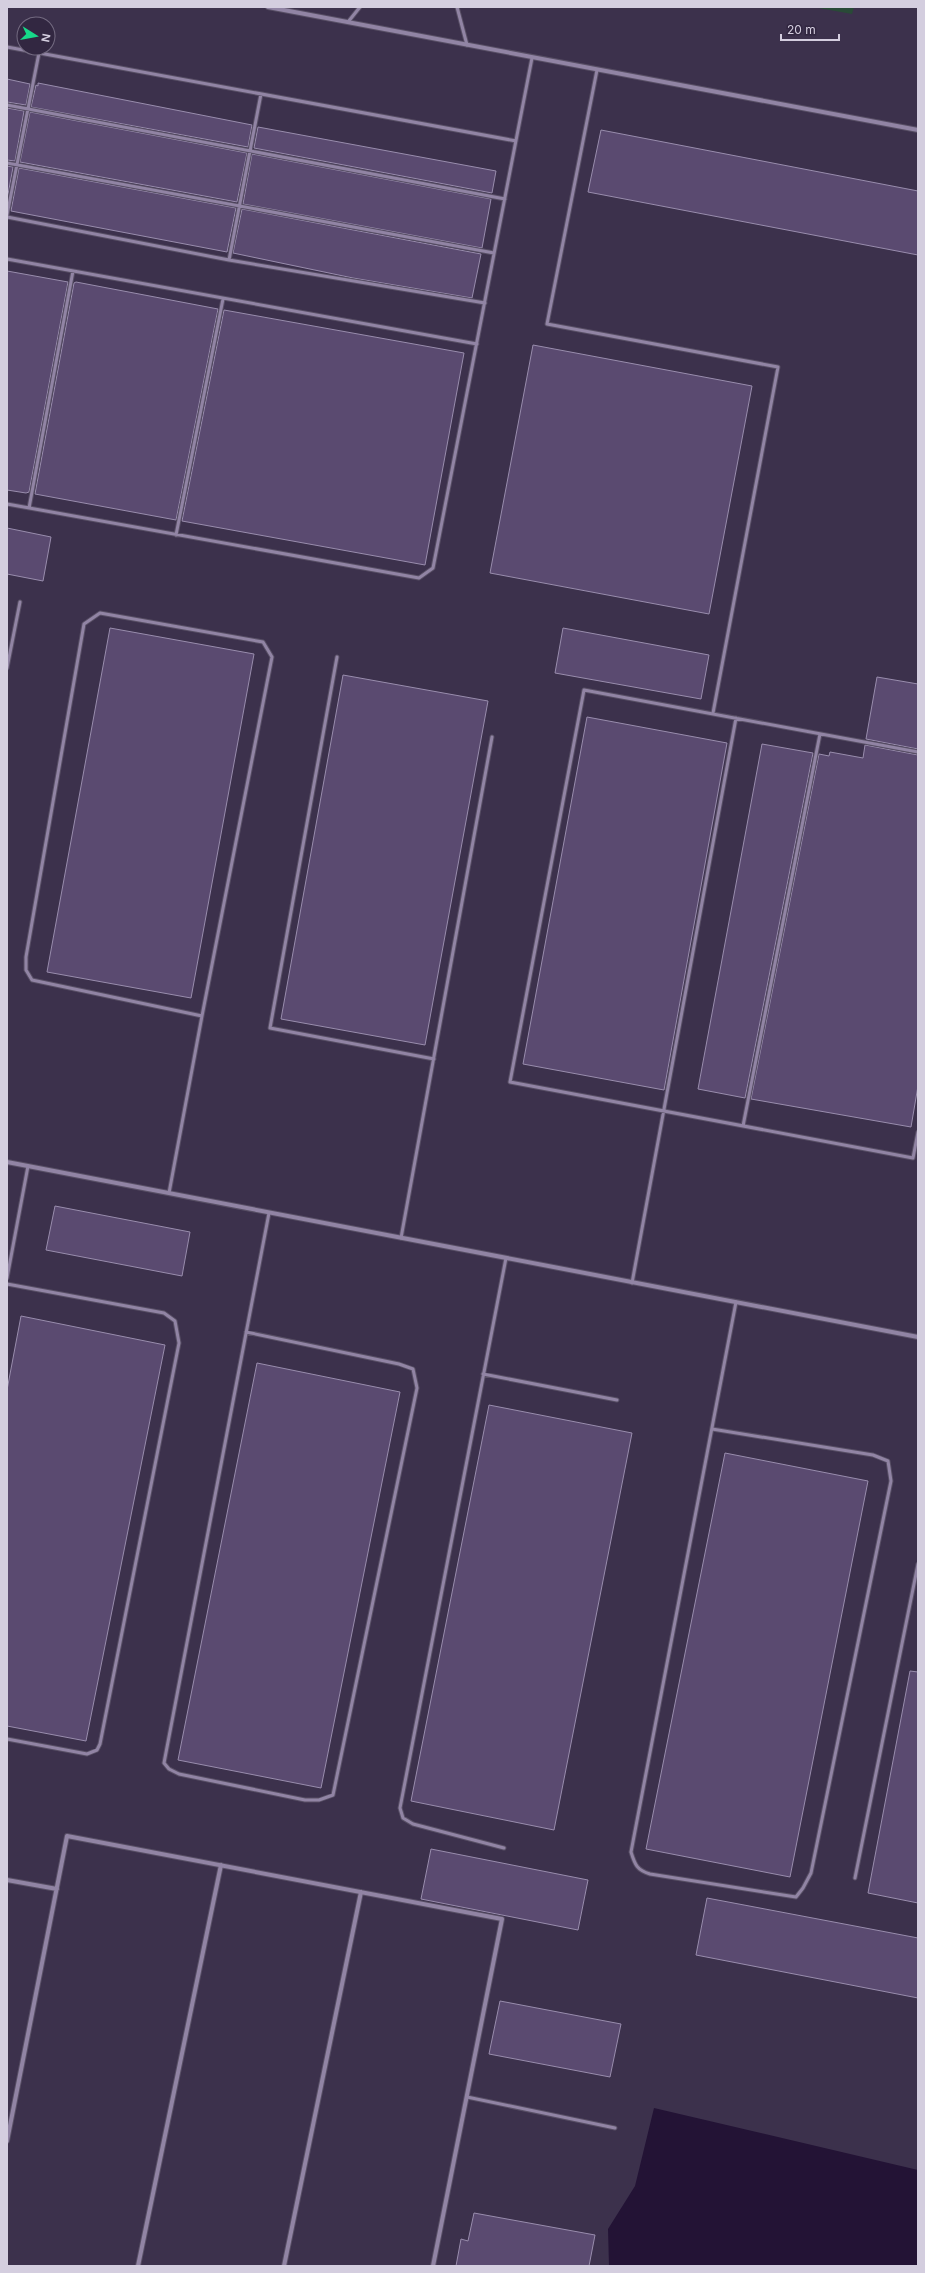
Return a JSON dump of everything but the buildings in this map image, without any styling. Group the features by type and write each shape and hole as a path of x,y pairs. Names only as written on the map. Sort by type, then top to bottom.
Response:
{"street":[{"path":"268,7 918,130"},
{"path":"7,1162 918,1337"},
{"path":"7,2141 67,1836 502,1919 468,2097 433,2266"},
{"path":"138,2266 221,1865"},
{"path":"7,1880 57,1889"},
{"path":"284,2266 361,1892"}],"lane":[{"path":"348,22 360,7"},
{"path":"457,7 467,45"},
{"path":"38,56 7,216 229,260 485,303"},
{"path":"55,56 516,142"},
{"path":"7,504 419,578 433,568 532,58"},
{"path":"598,70 547,324 778,367 713,713"},
{"path":"229,260 261,94"},
{"path":"7,105 505,199"},
{"path":"7,163 494,254"},
{"path":"7,259 477,344"},
{"path":"29,508 73,271"},
{"path":"176,534 223,299"},
{"path":"7,668 20,602"},
{"path":"169,1194 272,657 263,642 100,613 84,624 27,949 26,970 32,980 202,1016"},
{"path":"337,657 270,1028 434,1060"},
{"path":"918,752 584,690 510,1082 913,1158 918,1132"},
{"path":"632,1283 736,718"},
{"path":"743,1126 820,734"},
{"path":"401,1238 492,737"},
{"path":"7,1278 28,1166"},
{"path":"246,1332 399,1364 413,1369 417,1388 333,1795 319,1800 305,1800 179,1774 169,1769 164,1763 246,1332 269,1213"},
{"path":"504,1848 412,1824 403,1818 400,1808 506,1258"},
{"path":"7,1284 164,1313 175,1321 179,1343 97,1750 87,1754 7,1739"},
{"path":"712,1429 873,1455 888,1461 891,1481 811,1873 796,1897 650,1874 641,1871 636,1866 631,1852 736,1302"},
{"path":"483,1374 617,1400"},
{"path":"855,1878 918,1564"},
{"path":"468,2097 615,2128"}],"green space":[{"path":"813,7 854,7 852,14"}],"shaded area":[{"path":"654,2108 918,2170 918,2266 609,2266 608,2229 635,2186"}]}
